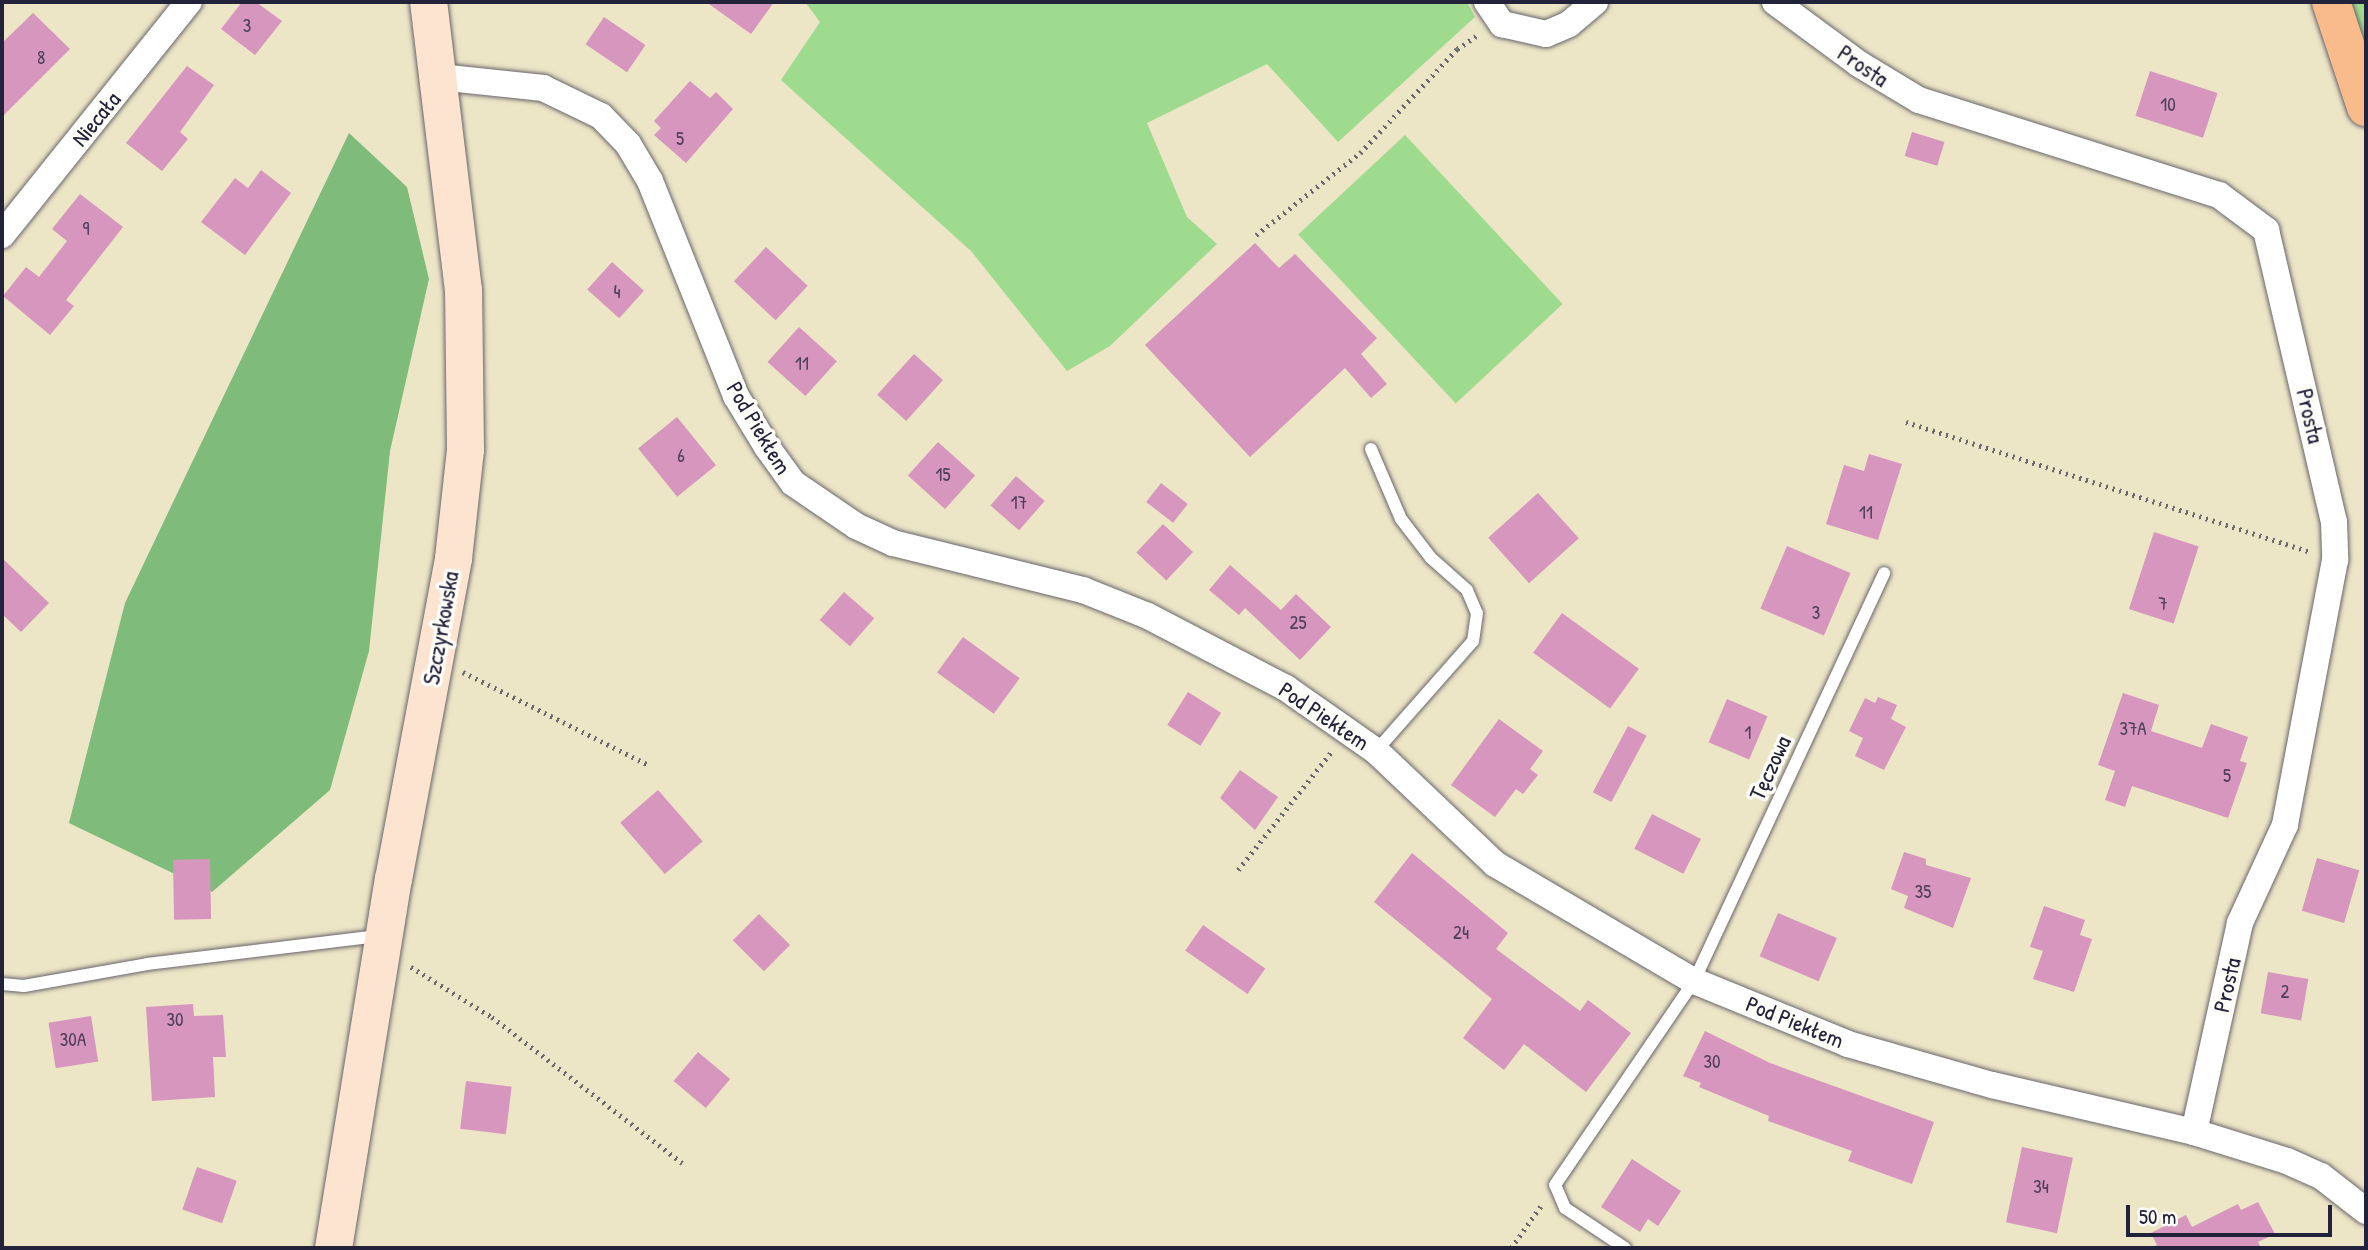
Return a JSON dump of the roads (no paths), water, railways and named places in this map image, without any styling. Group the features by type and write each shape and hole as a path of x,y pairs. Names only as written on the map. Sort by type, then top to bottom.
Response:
{"highway":[{"path":"2331,2 2366,107"}],"main road":[{"name":"Szczyrkowska","path":"333,1248 383,942 458,521 467,395 462,278 428,2"}],"street":[{"name":"Niecała","path":"2,235 189,2"},
{"path":"1488,2 1502,24 1546,34 1569,24 1595,2"},
{"name":"Prosta","path":"1775,2 1859,64 1919,100 2219,195 2266,230 2334,522 2335,560 2285,825 2241,923 2194,1132"},
{"name":"Pod Piekłem","path":"439,77 508,82 572,99 601,116 628,144 650,181 736,397 793,483 824,507 893,543 1083,590 1148,616 1286,688 1376,751 1496,864 1694,981 1860,1048 1992,1085 2194,1132 2321,1176 2366,1211"}],"lane":[{"path":"1371,449 1401,519 1431,558 1467,590 1477,613 1473,641 1376,751"},
{"name":"Tęczowa","path":"1625,1248 1564,1208 1555,1185 1694,981 1884,573"},
{"path":"2,984 24,986 147,964 383,942"}]}
